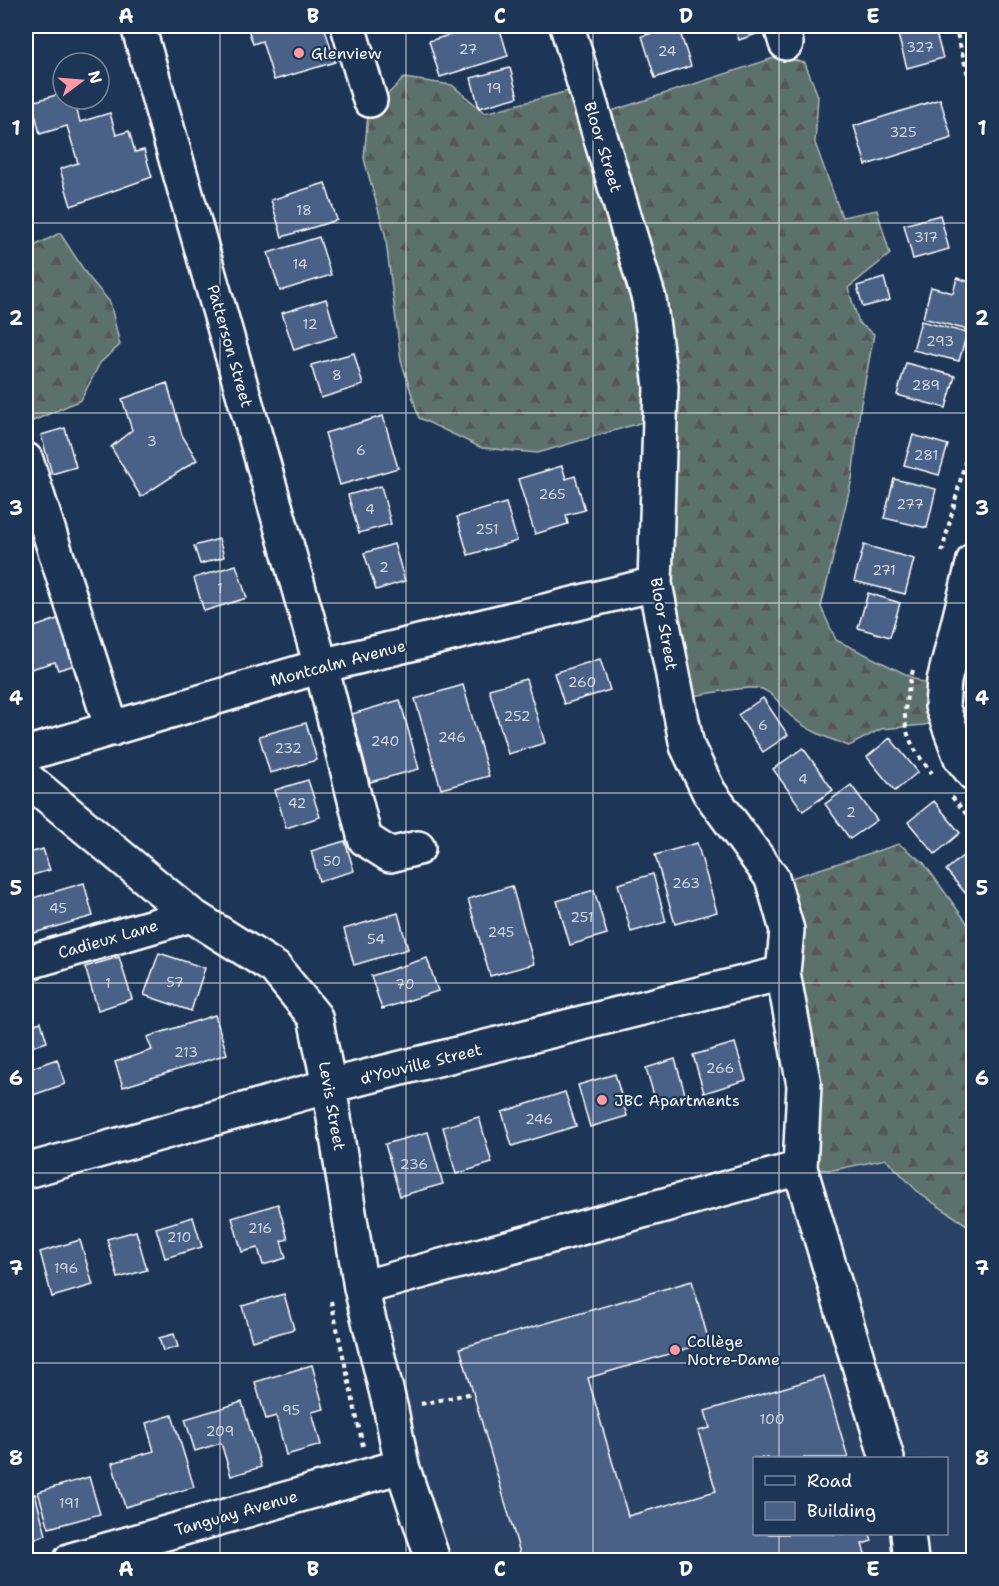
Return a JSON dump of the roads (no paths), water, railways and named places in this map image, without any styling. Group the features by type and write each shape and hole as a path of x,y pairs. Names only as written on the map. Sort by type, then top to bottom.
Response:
{"street":[{"name":"Patterson Street","path":"138,26 321,666 365,839 390,855 418,848"},
{"path":"348,26 370,100"},
{"name":"Bloor Street","path":"567,26 649,299 661,386 655,584 687,746 709,792 772,878 787,930 783,973 804,1085 800,1168 887,1457"},
{"path":"26,460 112,729"},
{"path":"974,560 945,681 942,706 961,758 974,774"},
{"name":"Montcalm Avenue","path":"26,754 321,666 655,584"},
{"name":"Levis Street","path":"26,778 191,915 275,968 315,1017 329,1086 361,1288 391,1410 402,1466 434,1560"},
{"name":"Cadieux Lane","path":"26,963 191,915"},
{"name":"d'Youville Street","path":"26,1171 329,1086 783,973"},
{"path":"361,1288 800,1168"},
{"name":"Tanguay Avenue","path":"82,1559 402,1466"},
{"path":"908,1535 911,1560"}],"place":[{"name":"Glenview","path":"299,53"},
{"name":"JBC Apartments","path":"602,1100"},
{"name":"Collège Notre-Dame","path":"675,1350"}]}
